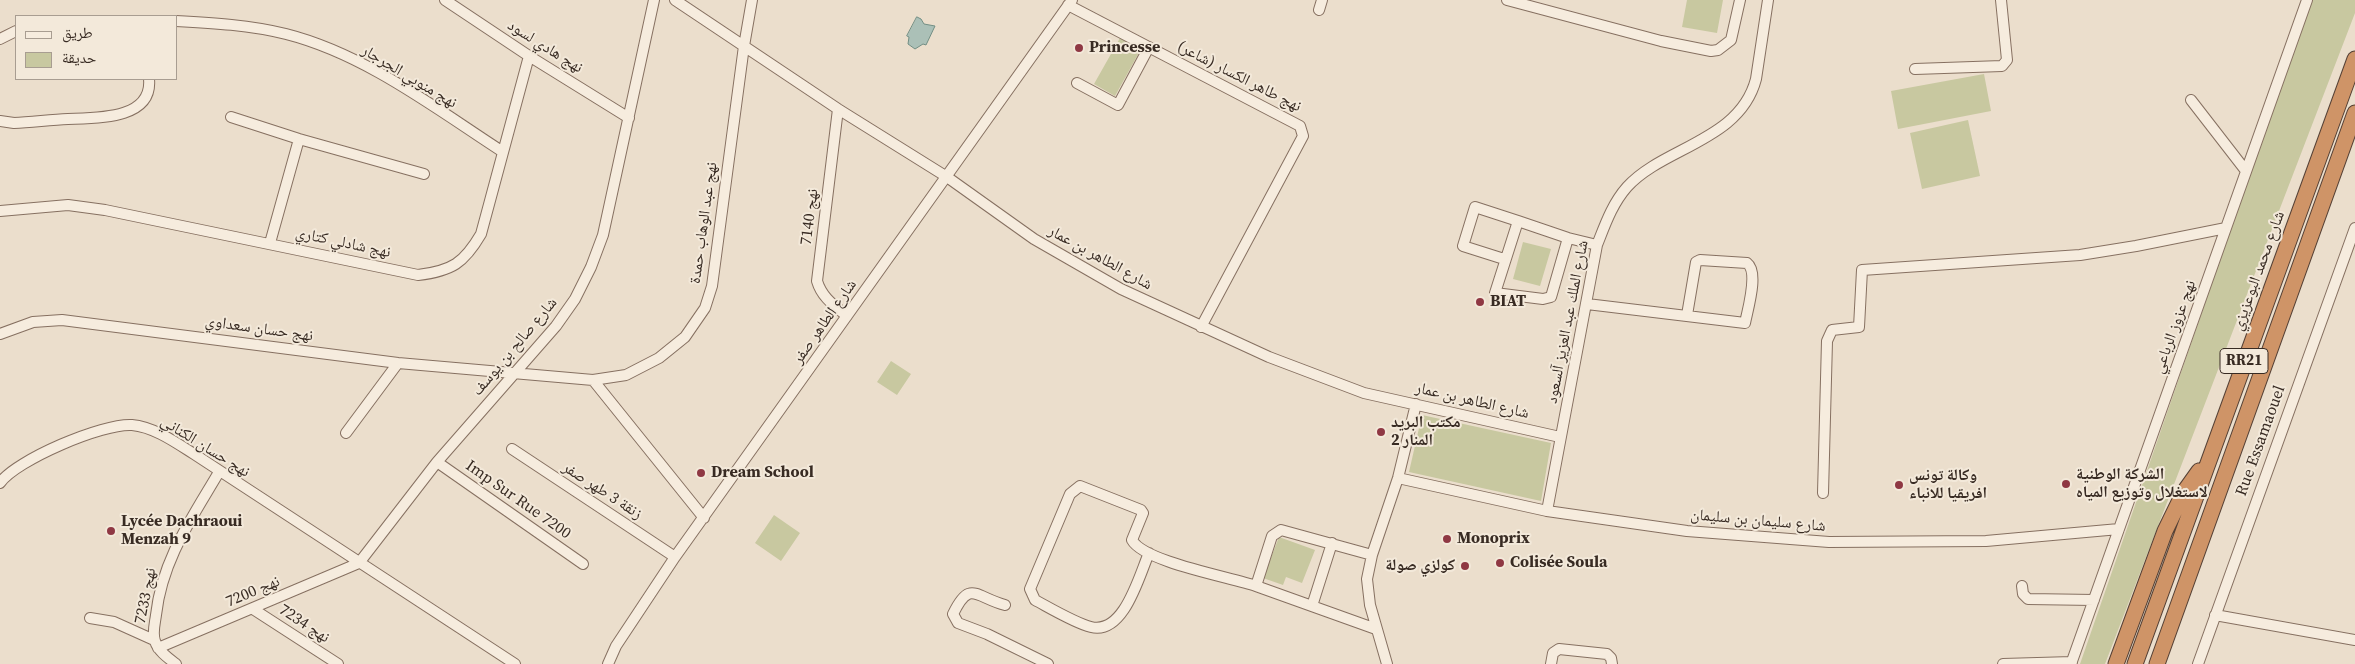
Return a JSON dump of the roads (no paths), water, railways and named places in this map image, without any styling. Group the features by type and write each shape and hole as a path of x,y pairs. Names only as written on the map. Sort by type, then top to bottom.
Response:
{"highway":[{"name":"شارع محمد البوعزيزي","path":"2135,664 2355,59"},
{"name":"RR21","path":"2157,664 2355,112"},
{"path":"2116,664 2173,511 2184,492 2209,458"}],"street":[{"name":"نهج هادي لسود","path":"445,0 529,56 629,118"},
{"name":"شارع صالح بن يوسف","path":"359,563 437,462 556,326 575,300 591,267 602,235 654,0"},
{"name":"شارع الطاهر بن عمار","path":"675,0 838,109 946,177 1034,239 1121,288 1201,328 1316,376 1364,393 1560,437"},
{"name":"نهج عبد الوهاب حمدة","path":"515,373 594,380 626,375 659,358 685,338 705,308 712,286 744,46 752,0"},
{"path":"1319,10 1322,0"},
{"path":"1507,0 1661,41 1711,51 1718,50 1732,40 1740,0"},
{"name":"شارع الملك عبد العزيز آلسعود","path":"1547,511 1597,245 1614,204 1627,186 1644,173 1707,136 1742,109 1753,89 1756,79 1768,0"},
{"path":"1915,69 2002,66 2005,64 2007,60 2001,0"},
{"name":"نهج عزوز الرباعي","path":"2071,663 2307,0"},
{"name":"نهج طاهر الكسار (شاعر)","path":"1070,2 1149,48 1300,126 1303,131 1303,136 1201,328"},
{"name":"شارع الطاهر صفر","path":"608,664 616,646 675,558 1070,2"},
{"name":"نهج منوبي الجرجار","path":"178,21 238,25 287,34 334,51 383,75 502,152"},
{"path":"0,39 15,32"},
{"path":"1077,83 1118,105 1149,48"},
{"name":"نهج شادلي كتاري","path":"0,211 68,205 105,210 418,275 440,272 454,266 470,252 481,234 529,56"},
{"path":"0,121 14,123 111,117 128,112 142,102 150,89 149,80"},
{"path":"2191,100 2246,171"},
{"name":"نهج 7140","path":"838,109 817,281 826,299 847,316"},
{"path":"231,117 299,139 424,174"},
{"path":"270,243 299,139"},
{"path":"1504,259 1463,246 1476,207 1568,238 1597,245"},
{"path":"1518,221 1504,259 1495,293 1548,299 1553,293 1568,238"},
{"path":"1823,493 1827,341 1832,330 1859,327 1862,270 2080,255 2226,228"},
{"name":"Rue Essamaouel","path":"2198,664 2355,228"},
{"path":"1587,304 1745,323 1754,274 1750,265 1747,263 1700,260 1696,262 1687,316"},
{"name":"نهج حسان سعداوي","path":"0,334 32,322 85,321 398,363 515,373"},
{"path":"346,433 398,363"},
{"path":"594,380 704,518"},
{"path":"1388,664 1370,605 1367,579 1372,555 1398,478 1416,404"},
{"name":"نهج حسان الكناني","path":"0,482 7,474 78,437 117,425 143,427 157,432 194,454 516,664"},
{"name":"زنقة 3 طهر صفر","path":"512,449 675,558"},
{"name":"Imp Sur Rue 7200","path":"437,462 583,564"},
{"name":"نهج 7233","path":"156,644 156,611 161,584 169,560 219,472"},
{"name":"شارع سليمان بن سليمان","path":"1398,478 1547,511 1687,531 1829,542 1986,541 2119,529"},
{"path":"1149,553 1122,614 1113,623 1104,627 1092,627 1032,597 1030,588 1070,494 1080,486 1141,510 1144,513 1132,540 1137,548 1182,566 1256,586 1376,629"},
{"path":"1256,586 1272,536 1276,531 1287,531 1372,555"},
{"path":"1312,606 1332,543"},
{"name":"نهج 7200","path":"156,644 253,608 359,563"},
{"path":"2022,586 2022,594 2028,599 2094,600"},
{"path":"1006,605 972,592 966,593 961,597 953,614 958,623 987,634 1048,664"},
{"name":"نهج 7234","path":"253,608 338,664"},
{"path":"2215,615 2355,640"},
{"path":"90,618 114,622 156,644 176,664"},
{"path":"1551,664 1553,653 1559,650 1607,654 1611,658 1612,664"},
{"path":"2002,664 2071,663"}],"place":[{"name":"Princesse","path":"1079,48"},
{"name":"BIAT","path":"1480,302"},
{"name":"مكتب البريد المنار 2","path":"1381,432"},
{"name":"Dream School","path":"701,473"},
{"name":"الشركة الوطنية لاستغلال وتوزيع المياه","path":"2066,484"},
{"name":"وكالة تونس افريقيا للانباء","path":"1899,485"},
{"name":"Lycée Dachraoui Menzah 9","path":"111,531"},
{"name":"Monoprix","path":"1447,539"},
{"name":"Colisée Soula","path":"1500,563"},
{"name":"كولزي صولة","path":"1465,566"}]}
